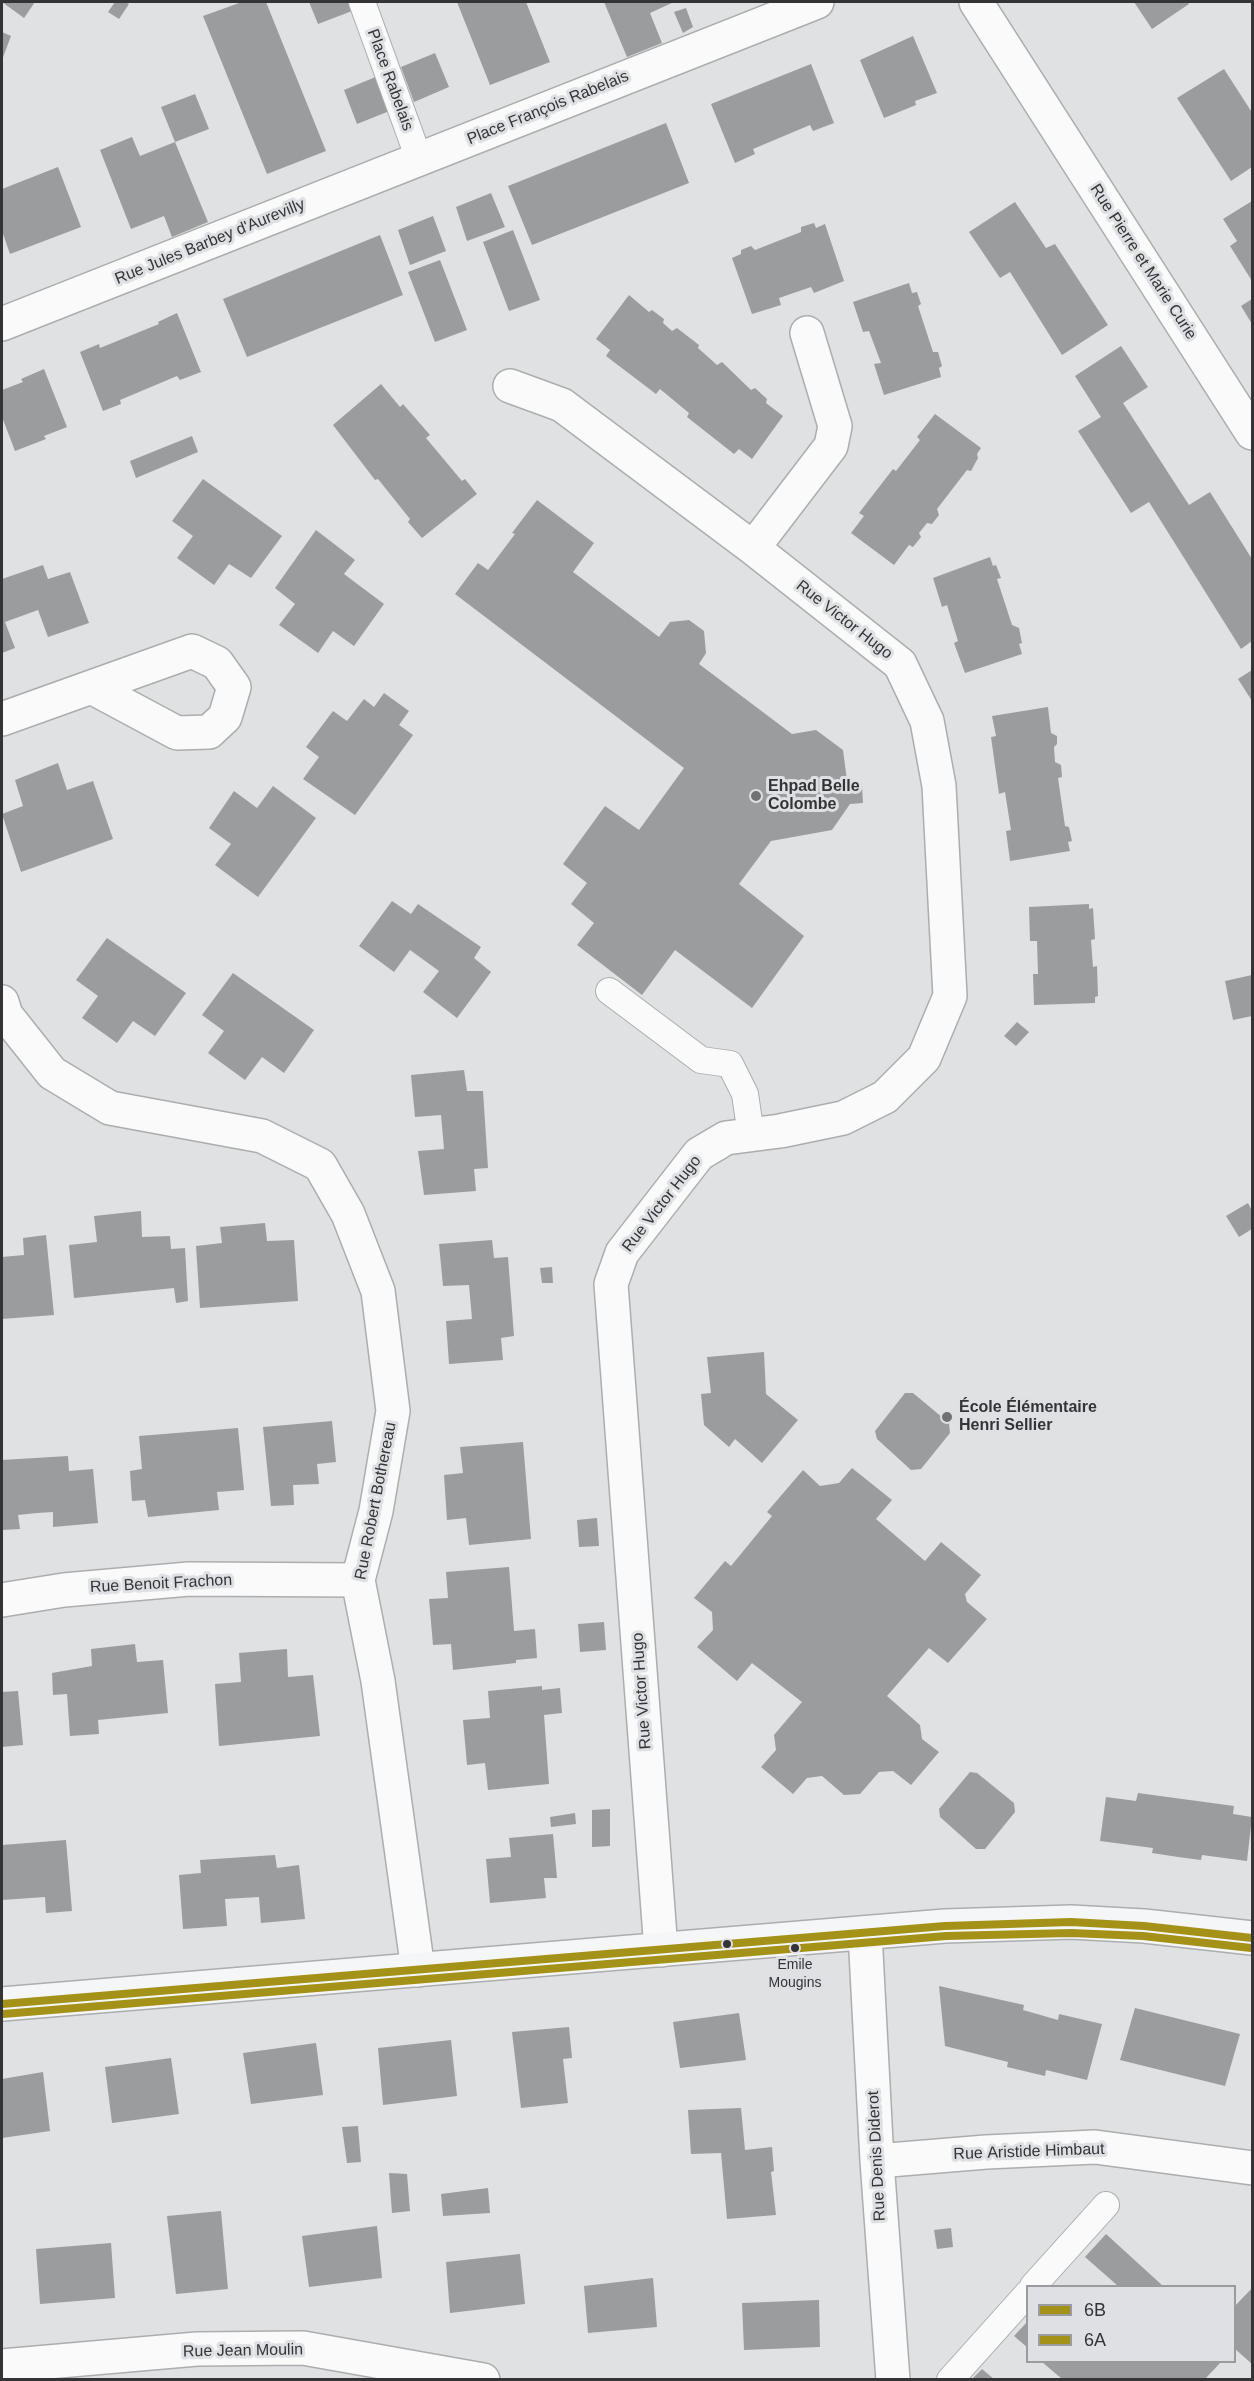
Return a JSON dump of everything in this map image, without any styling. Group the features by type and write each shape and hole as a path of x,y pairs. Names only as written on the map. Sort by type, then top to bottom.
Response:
{"street":[{"name":"Place François Rabelais","path":"419,159 817,2"},
{"name":"Rue Pierre et Marie Curie","path":"976,2 1252,433"},
{"name":"Rue Jules Barbey d'Aurevilly","path":"2,324 419,159"},
{"path":"753,548 831,446 835,426 807,333"},
{"name":"Rue Victor Hugo","path":"510,386 561,405 753,548 900,664 927,721 939,786 950,996 924,1058 885,1097 843,1118 726,1138 699,1154 622,1253 611,1284 661,1950"},
{"path":"2,719 93,688"},
{"name":"Rue Robert Bothereau","path":"2,1002 6,1015 52,1073 110,1108 262,1136 320,1165 348,1214 378,1291 393,1410 376,1511 358,1580 378,1681 418,1970"},
{"name":"Rue Benoit Frachon","path":"2,1600 64,1590 189,1579 358,1580"},
{"path":"2,2004 945,1926 1071,1922 1144,1926 1252,1938"},
{"name":"Rue Denis Diderot","path":"865,1933 877,2161 893,2379"},
{"name":"Rue Aristide Himbaut","path":"877,2161 986,2152 1095,2147 1252,2168"},
{"name":"Rue Jean Moulin","path":"2,2366 197,2349 303,2348 483,2379"}],"lane":[{"name":"Place Rabelais","path":"362,2 419,159"},
{"path":"609,991 701,1059 730,1064 745,1094 751,1135"},
{"path":"1034,2285 1106,2205"},
{"path":"950,2379 1026,2294"}],"building":[{"path":"2,2 35,2 24,18"},
{"path":"115,2 129,4 119,19 108,12"},
{"path":"242,2 266,2 326,151 267,174 203,16"},
{"path":"309,2 348,2 352,11 318,24"},
{"path":"457,2 526,2 550,62 490,85"},
{"path":"604,2 674,2 650,13 662,43 627,57"},
{"path":"1134,2 1188,2 1189,4 1152,29"},
{"path":"686,8 693,27 683,33 674,12"},
{"path":"2,32 11,36 2,60"},
{"path":"913,36 937,93 915,101 916,105 884,118 860,60"},
{"path":"435,53 449,87 414,102 401,67"},
{"path":"811,64 834,123 813,131 810,125 753,149 755,154 735,163 711,104"},
{"path":"1224,69 1252,110 1252,167 1231,181 1177,98"},
{"path":"378,76 392,110 357,124 344,90"},
{"path":"195,94 209,129 175,142 161,107"},
{"path":"666,123 689,183 532,245 508,186"},
{"path":"132,137 140,156 175,142 208,222 172,237 164,216 131,229 100,150"},
{"path":"58,167 81,227 10,254 2,231 2,189"},
{"path":"491,193 505,227 467,241 456,207"},
{"path":"1252,201 1252,281 1230,246 1237,241 1223,219"},
{"path":"1015,202 1046,248 1055,244 1108,325 1062,355 1010,272 1000,278 969,232"},
{"path":"433,216 446,251 410,265 398,230"},
{"path":"814,223 816,228 825,224 844,281 814,293 811,287 779,298 781,305 752,314 732,258 741,254 741,250 751,246 755,250 801,232 801,227"},
{"path":"513,230 540,300 509,311 483,242"},
{"path":"380,235 403,295 247,357 223,299"},
{"path":"440,260 467,330 435,342 408,272"},
{"path":"909,283 912,293 917,292 921,304 918,306 933,352 938,352 942,366 939,368 941,377 884,395 874,364 881,363 869,331 863,332 853,302"},
{"path":"629,295 649,312 652,310 664,319 663,323 672,331 677,328 699,345 698,348 717,365 722,362 751,390 755,388 767,399 766,403 783,416 752,459 739,449 734,454 687,417 689,413 660,389 656,394 606,356 610,350 596,339"},
{"path":"1252,299 1252,324 1241,306"},
{"path":"177,313 201,372 180,380 177,376 120,400 121,404 103,411 80,352 99,344 100,348 159,324 158,322"},
{"path":"1121,346 1148,387 1123,403 1189,505 1210,492 1252,559 1252,641 1241,649 1149,502 1131,513 1078,431 1101,417 1075,376"},
{"path":"44,369 67,427 44,436 46,439 15,451 2,417 2,390 23,382 21,379"},
{"path":"381,384 400,407 403,404 430,435 426,438 462,481 465,479 477,494 422,538 408,522 410,519 378,479 375,480 333,425"},
{"path":"935,414 981,448 971,471 967,470 937,509 939,515 932,524 927,523 919,533 921,537 913,547 909,545 894,565 851,533 864,516 859,513 893,469 896,471 920,440 917,437"},
{"path":"192,436 198,452 136,478 130,461"},
{"path":"203,479 282,536 251,578 229,564 214,585 177,558 193,536 172,521"},
{"name":"Ehpad Belle Colombe","path":"537,500 594,543 573,572 659,637 670,622 689,620 704,631 706,653 699,664 792,734 816,730 843,750 848,788 862,786 863,803 850,804 832,830 771,841 739,884 804,936 752,1008 675,950 642,995 577,945 594,923 571,904 587,883 563,864 605,806 639,830 684,768 455,594 478,563 488,570"},
{"path":"316,530 355,560 344,574 384,604 354,646 333,631 318,653 279,625 295,604 275,588"},
{"path":"990,557 1001,578 997,579 1012,625 1019,628 1022,643 1019,644 1022,654 965,673 954,643 958,641 947,605 942,607 933,578"},
{"path":"43,565 48,579 70,572 89,623 48,637 38,610 5,622 15,648 2,653 2,579"},
{"path":"1252,670 1252,701 1238,679"},
{"path":"384,693 409,711 399,725 413,735 355,815 303,779 319,757 306,747 333,711 347,721 364,699 374,707"},
{"path":"1048,707 1051,733 1057,736 1057,744 1054,747 1055,762 1061,765 1062,777 1058,778 1065,826 1069,827 1072,841 1068,842 1070,851 1010,861 1006,831 1011,830 1005,792 999,794 991,737 996,736 992,716"},
{"path":"58,763 67,790 93,781 113,839 21,872 2,814 23,806 15,780"},
{"path":"273,786 316,818 258,897 215,865 231,844 209,828 234,791 257,808"},
{"path":"392,901 411,914 418,904 481,947 474,958 491,972 457,1018 423,992 439,971 410,950 394,972 359,946"},
{"path":"1089,904 1089,909 1093,908 1095,939 1091,940 1093,967 1097,966 1098,996 1095,997 1095,1003 1034,1005 1033,974 1038,974 1037,941 1030,941 1029,907"},
{"path":"107,938 186,993 155,1036 133,1021 117,1043 82,1018 98,996 76,980"},
{"path":"233,973 314,1030 284,1073 262,1057 245,1080 208,1053 224,1031 202,1015"},
{"path":"1252,975 1252,1016 1233,1020 1225,981"},
{"path":"1017,1022 1029,1032 1016,1046 1004,1036"},
{"path":"464,1070 467,1091 483,1091 488,1168 474,1169 476,1191 424,1195 418,1151 444,1149 441,1115 415,1117 411,1075"},
{"path":"1248,1203 1252,1211 1252,1229 1239,1237 1226,1216"},
{"path":"141,1211 142,1237 170,1236 171,1249 185,1248 188,1301 176,1303 174,1288 74,1298 69,1245 97,1242 94,1216"},
{"path":"265,1223 267,1241 294,1240 298,1301 200,1308 196,1246 222,1243 220,1227"},
{"path":"46,1235 54,1315 2,1319 2,1257 24,1255 23,1238"},
{"path":"492,1240 494,1258 508,1257 514,1336 501,1338 503,1360 449,1364 446,1321 472,1319 469,1285 443,1286 439,1244"},
{"path":"552,1267 553,1283 542,1283 540,1268"},
{"path":"764,1352 766,1394 798,1420 762,1463 735,1439 729,1447 704,1425 701,1394 711,1393 707,1357"},
{"path":"905,1393 913,1393 949,1423 950,1433 921,1469 911,1470 877,1439 875,1431"},
{"path":"332,1421 336,1462 317,1464 319,1484 293,1485 294,1505 271,1506 263,1427"},
{"path":"238,1428 244,1490 217,1492 219,1510 148,1517 145,1500 132,1501 130,1471 142,1469 139,1436"},
{"path":"523,1442 531,1539 469,1545 466,1518 447,1520 444,1475 463,1473 460,1447"},
{"path":"68,1456 69,1471 93,1469 98,1523 53,1527 53,1512 37,1513 18,1515 20,1529 2,1530 2,1460"},
{"path":"852,1468 892,1500 876,1519 925,1561 941,1542 981,1575 965,1594 967,1602 987,1619 948,1663 929,1648 887,1696 920,1725 922,1739 939,1752 911,1785 893,1771 879,1772 860,1794 844,1795 822,1776 807,1778 793,1794 761,1767 776,1750 774,1735 802,1702 752,1663 737,1681 697,1647 713,1630 712,1612 694,1598 725,1561 731,1566 772,1516 767,1512 803,1470 820,1486 839,1483"},
{"path":"597,1518 599,1546 579,1547 577,1520"},
{"path":"509,1567 514,1631 535,1629 537,1658 516,1660 516,1663 453,1670 451,1644 433,1645 429,1599 448,1598 446,1572"},
{"path":"604,1622 606,1650 580,1652 578,1624"},
{"path":"135,1644 137,1662 163,1660 168,1713 98,1720 99,1734 70,1736 67,1694 53,1695 52,1673 92,1666 91,1649"},
{"path":"287,1649 288,1677 313,1675 320,1736 219,1746 215,1684 241,1682 239,1653"},
{"path":"542,1686 542,1690 560,1688 562,1713 544,1715 549,1784 488,1790 485,1763 467,1765 463,1720 490,1718 488,1691"},
{"path":"18,1691 23,1745 2,1747 2,1692"},
{"path":"970,1772 977,1773 1014,1803 1015,1812 985,1849 976,1849 940,1817 939,1809"},
{"path":"1138,1793 1234,1806 1233,1814 1252,1817 1247,1861 1202,1855 1201,1860 1178,1857 1152,1853 1153,1848 1100,1841 1106,1797 1136,1801"},
{"path":"610,1809 610,1846 592,1847 592,1810"},
{"path":"575,1813 576,1824 551,1827 550,1817"},
{"path":"553,1834 557,1878 544,1878 546,1898 490,1903 486,1859 511,1857 509,1838"},
{"path":"66,1840 72,1911 46,1913 45,1897 2,1900 2,1845"},
{"path":"275,1855 277,1868 299,1865 305,1919 261,1923 259,1897 225,1899 227,1926 183,1929 179,1875 201,1873 200,1860"},
{"path":"939,1986 1024,2005 1023,2010 1058,2020 1059,2014 1102,2024 1087,2080 1046,2070 1045,2076 1007,2067 1008,2062 945,2046"},
{"path":"1135,2008 1240,2034 1225,2086 1120,2060"},
{"path":"739,2013 746,2060 680,2068 673,2022"},
{"path":"569,2027 572,2058 563,2059 568,2103 521,2108 512,2032"},
{"path":"451,2040 457,2096 383,2105 378,2048"},
{"path":"316,2043 323,2095 251,2104 243,2053"},
{"path":"171,2058 179,2114 112,2123 105,2067"},
{"path":"43,2072 50,2131 2,2138 2,2079"},
{"path":"741,2108 745,2150 772,2147 774,2171 771,2172 776,2215 727,2219 721,2153 691,2154 688,2110"},
{"path":"358,2126 361,2162 347,2163 342,2127"},
{"path":"389,2173 407,2174 410,2211 392,2213"},
{"path":"488,2188 490,2213 443,2216 441,2194"},
{"path":"221,2211 228,2289 176,2294 167,2216"},
{"path":"377,2226 382,2278 309,2287 302,2236"},
{"path":"951,2228 953,2247 937,2249 934,2230"},
{"path":"1106,2234 1162,2285 1117,2285 1085,2257"},
{"path":"111,2243 115,2298 40,2304 36,2249"},
{"path":"520,2254 525,2304 450,2313 446,2262"},
{"path":"653,2278 657,2327 588,2333 584,2286"},
{"path":"1252,2288 1252,2364 1236,2350 1236,2305"},
{"path":"819,2300 820,2347 744,2350 742,2303"},
{"path":"1026,2323 1026,2346 1014,2336"},
{"path":"1043,2363 1220,2363 1205,2379 1062,2379"},
{"path":"982,2369 994,2379 972,2379"}],"transit line":[{"name":"6B","path":"2,2004 945,1926 1071,1922 1144,1926 1252,1938"},
{"name":"6A","path":"3,2014 946,1936 1071,1933 1143,1936 1251,1948"}],"place":[{"name":"Ehpad Belle Colombe","path":"756,796"},
{"name":"École Élémentaire Henri Sellier","path":"947,1417"},
{"name":"Emile Mougins","path":"795,1948"}]}
